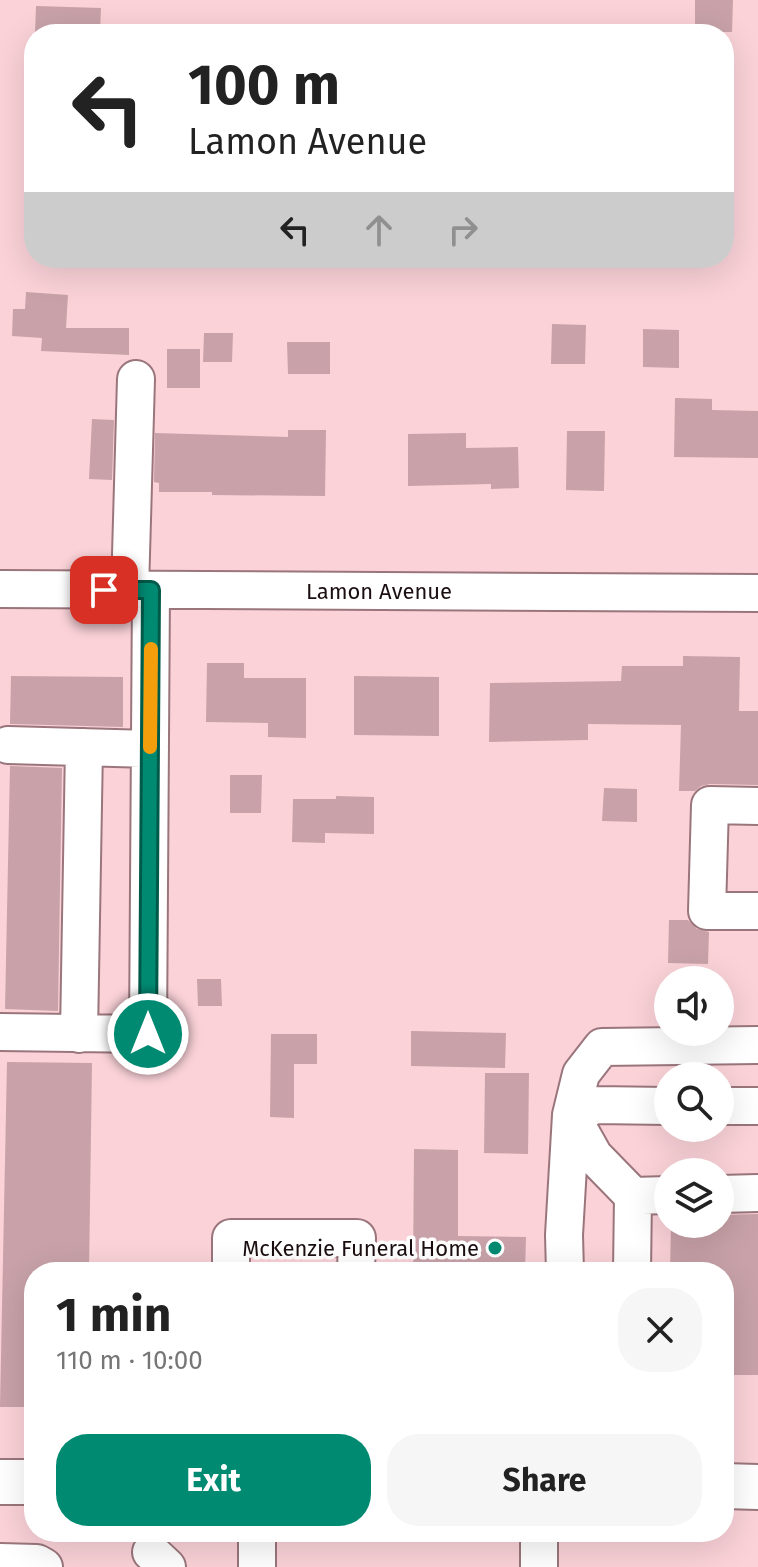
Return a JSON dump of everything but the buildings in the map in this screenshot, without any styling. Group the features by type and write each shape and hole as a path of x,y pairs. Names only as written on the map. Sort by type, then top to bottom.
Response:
{"main road":[{"path":"0,1482 24,1482"},
{"path":"734,1486 758,1487"}],"street":[{"path":"0,1032 148,1034 150,749 141,590 136,379"},
{"name":"Lamon Avenue","path":"0,589 758,593"},
{"path":"8,745 150,749"},
{"path":"79,1034 84,747"},
{"path":"758,806 710,805 707,911 758,911"},
{"path":"565,1262 571,1115 581,1074 602,1047 758,1045"},
{"path":"571,1115 596,1105 654,1106"},
{"path":"734,1106 758,1106"},
{"path":"571,1115 594,1156 650,1196 634,1262"},
{"path":"734,1194 758,1193"},
{"path":"231,1262 231,1238 357,1238 356,1262"},
{"path":"257,1542 257,1567"},
{"path":"539,1542 539,1567"},
{"path":"0,1562 37,1563 44,1567"}],"slow traffic":[{"path":"150,747 151,649"}],"place":[{"name":"McKenzie Funeral Home","path":"495,1248"}],"route":[{"path":"104,590 151,590 148,1034"}]}
